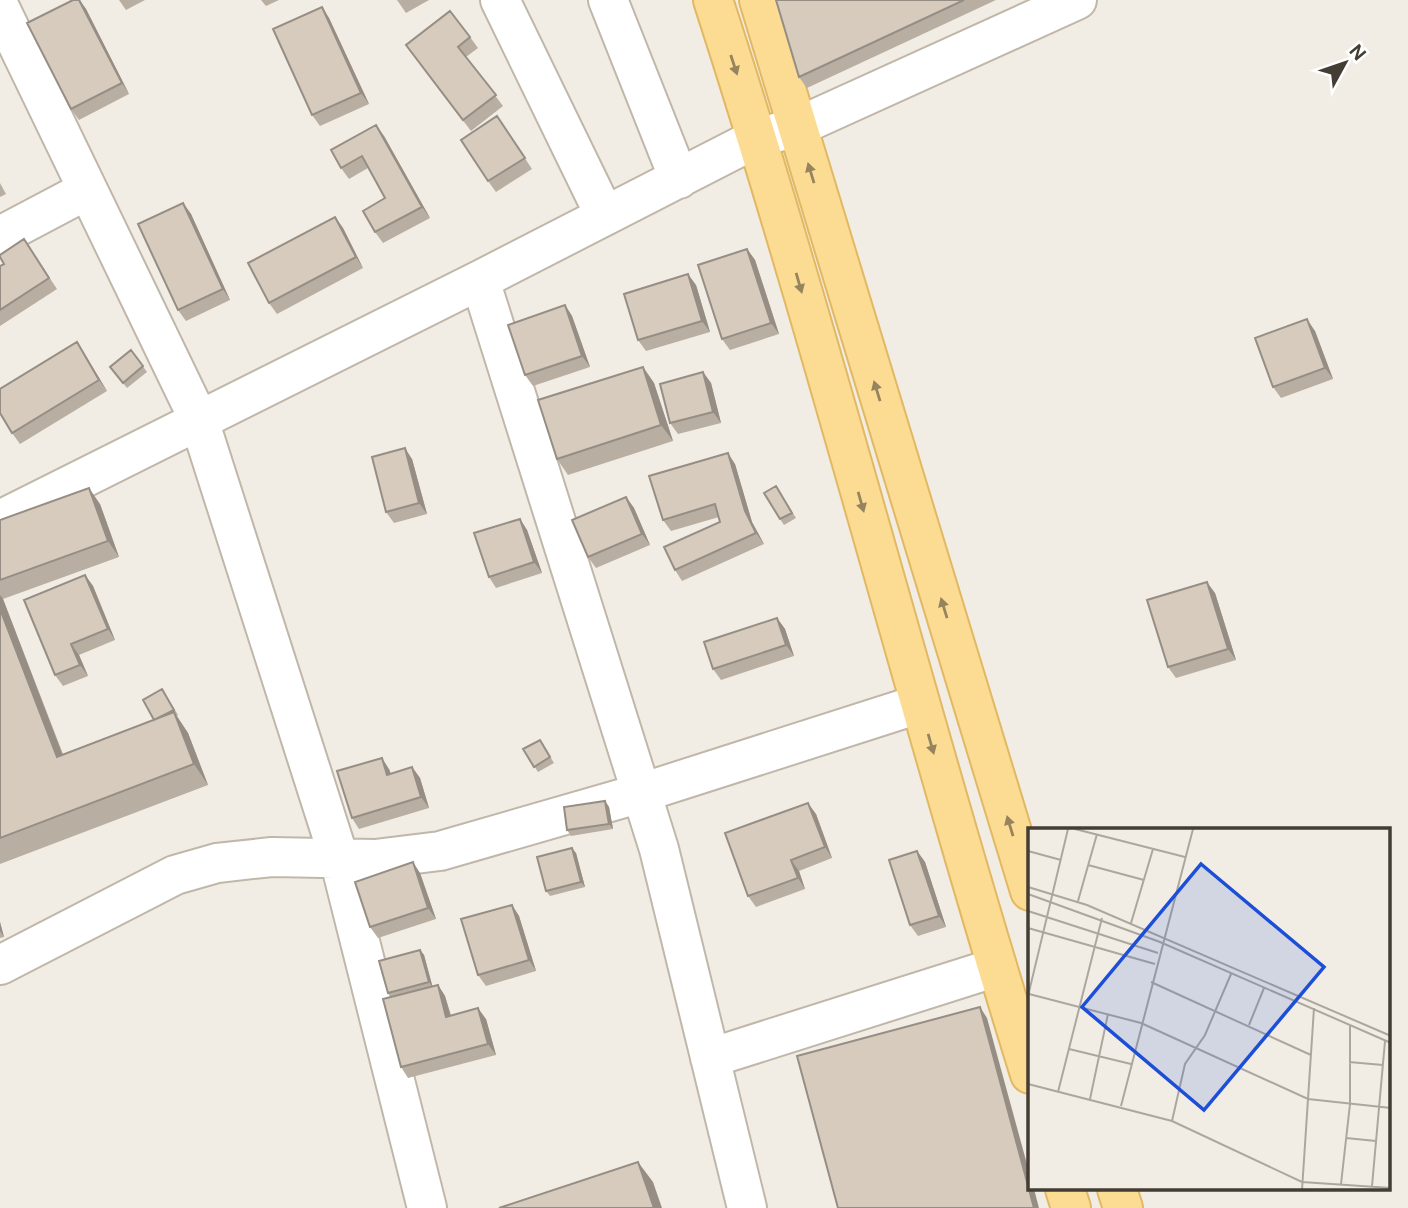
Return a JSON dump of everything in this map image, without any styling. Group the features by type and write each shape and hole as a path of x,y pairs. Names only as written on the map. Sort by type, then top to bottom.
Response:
{"main road":[{"path":"713,0 757,138 919,704 1028,1068"},
{"path":"759,0 1028,884"},
{"path":"1065,1190 1072,1208"},
{"path":"1117,1190 1123,1208"}],"street":[{"path":"500,0 605,216"},
{"path":"608,0 679,179"},
{"path":"0,520 757,138 797,127 1077,0"},
{"path":"0,8 199,420 339,858 427,1208"},
{"path":"0,236 87,190"},
{"path":"480,280 659,849 747,1208"},
{"path":"0,965 176,875 217,863 272,857 389,858 440,851 641,793 919,704"},
{"path":"710,1058 997,967"}],"building":[{"path":"73,0 79,0 122,83 71,109 27,23"},
{"path":"776,0 964,0 799,77"},
{"path":"322,7 361,93 312,115 273,29"},
{"path":"450,11 470,37 458,47 496,95 463,120 406,45"},
{"path":"497,116 525,158 488,181 461,140"},
{"path":"376,125 422,207 375,232 363,211 385,198 362,156 341,168 331,150"},
{"path":"183,203 223,289 178,310 138,224"},
{"path":"335,217 356,257 269,303 248,263"},
{"path":"24,239 49,278 0,310 0,266 4,264 0,255"},
{"path":"747,249 771,323 722,339 698,265"},
{"path":"688,274 702,321 638,340 624,294"},
{"path":"565,305 582,356 525,375 508,325"},
{"path":"1307,319 1325,368 1273,387 1255,338"},
{"path":"77,342 99,380 12,433 0,413 0,389"},
{"path":"131,350 143,366 123,383 110,367"},
{"path":"643,367 661,425 557,459 538,400"},
{"path":"703,372 713,412 670,423 660,384"},
{"path":"405,448 419,503 386,512 372,457"},
{"path":"728,453 745,511 756,533 675,570 664,547 720,522 715,504 663,520 649,476"},
{"path":"776,486 792,513 780,519 764,493"},
{"path":"89,488 108,541 0,580 0,520"},
{"path":"626,497 642,534 588,557 572,520"},
{"path":"520,519 534,562 489,577 474,533"},
{"path":"85,575 108,629 71,644 80,665 55,675 24,600"},
{"path":"1207,582 1228,649 1168,667 1147,600"},
{"path":"0,609 57,757 174,712 194,764 0,838"},
{"path":"777,618 786,645 713,669 704,642"},
{"path":"162,689 174,710 154,720 143,700"},
{"path":"540,740 550,757 534,767 523,749"},
{"path":"382,758 387,775 412,767 421,797 352,818 337,771"},
{"path":"605,801 609,824 567,830 564,807"},
{"path":"808,803 825,847 791,860 798,878 748,896 725,833"},
{"path":"572,848 581,882 546,891 537,857"},
{"path":"917,851 939,916 910,925 889,860"},
{"path":"413,862 428,908 370,927 355,882"},
{"path":"512,905 529,960 478,975 461,919"},
{"path":"420,950 429,982 388,993 379,961"},
{"path":"438,985 446,1017 478,1008 488,1044 401,1067 383,999"},
{"path":"980,1007 1034,1208 838,1208 797,1056"},
{"path":"638,1162 654,1208 499,1208"}]}
